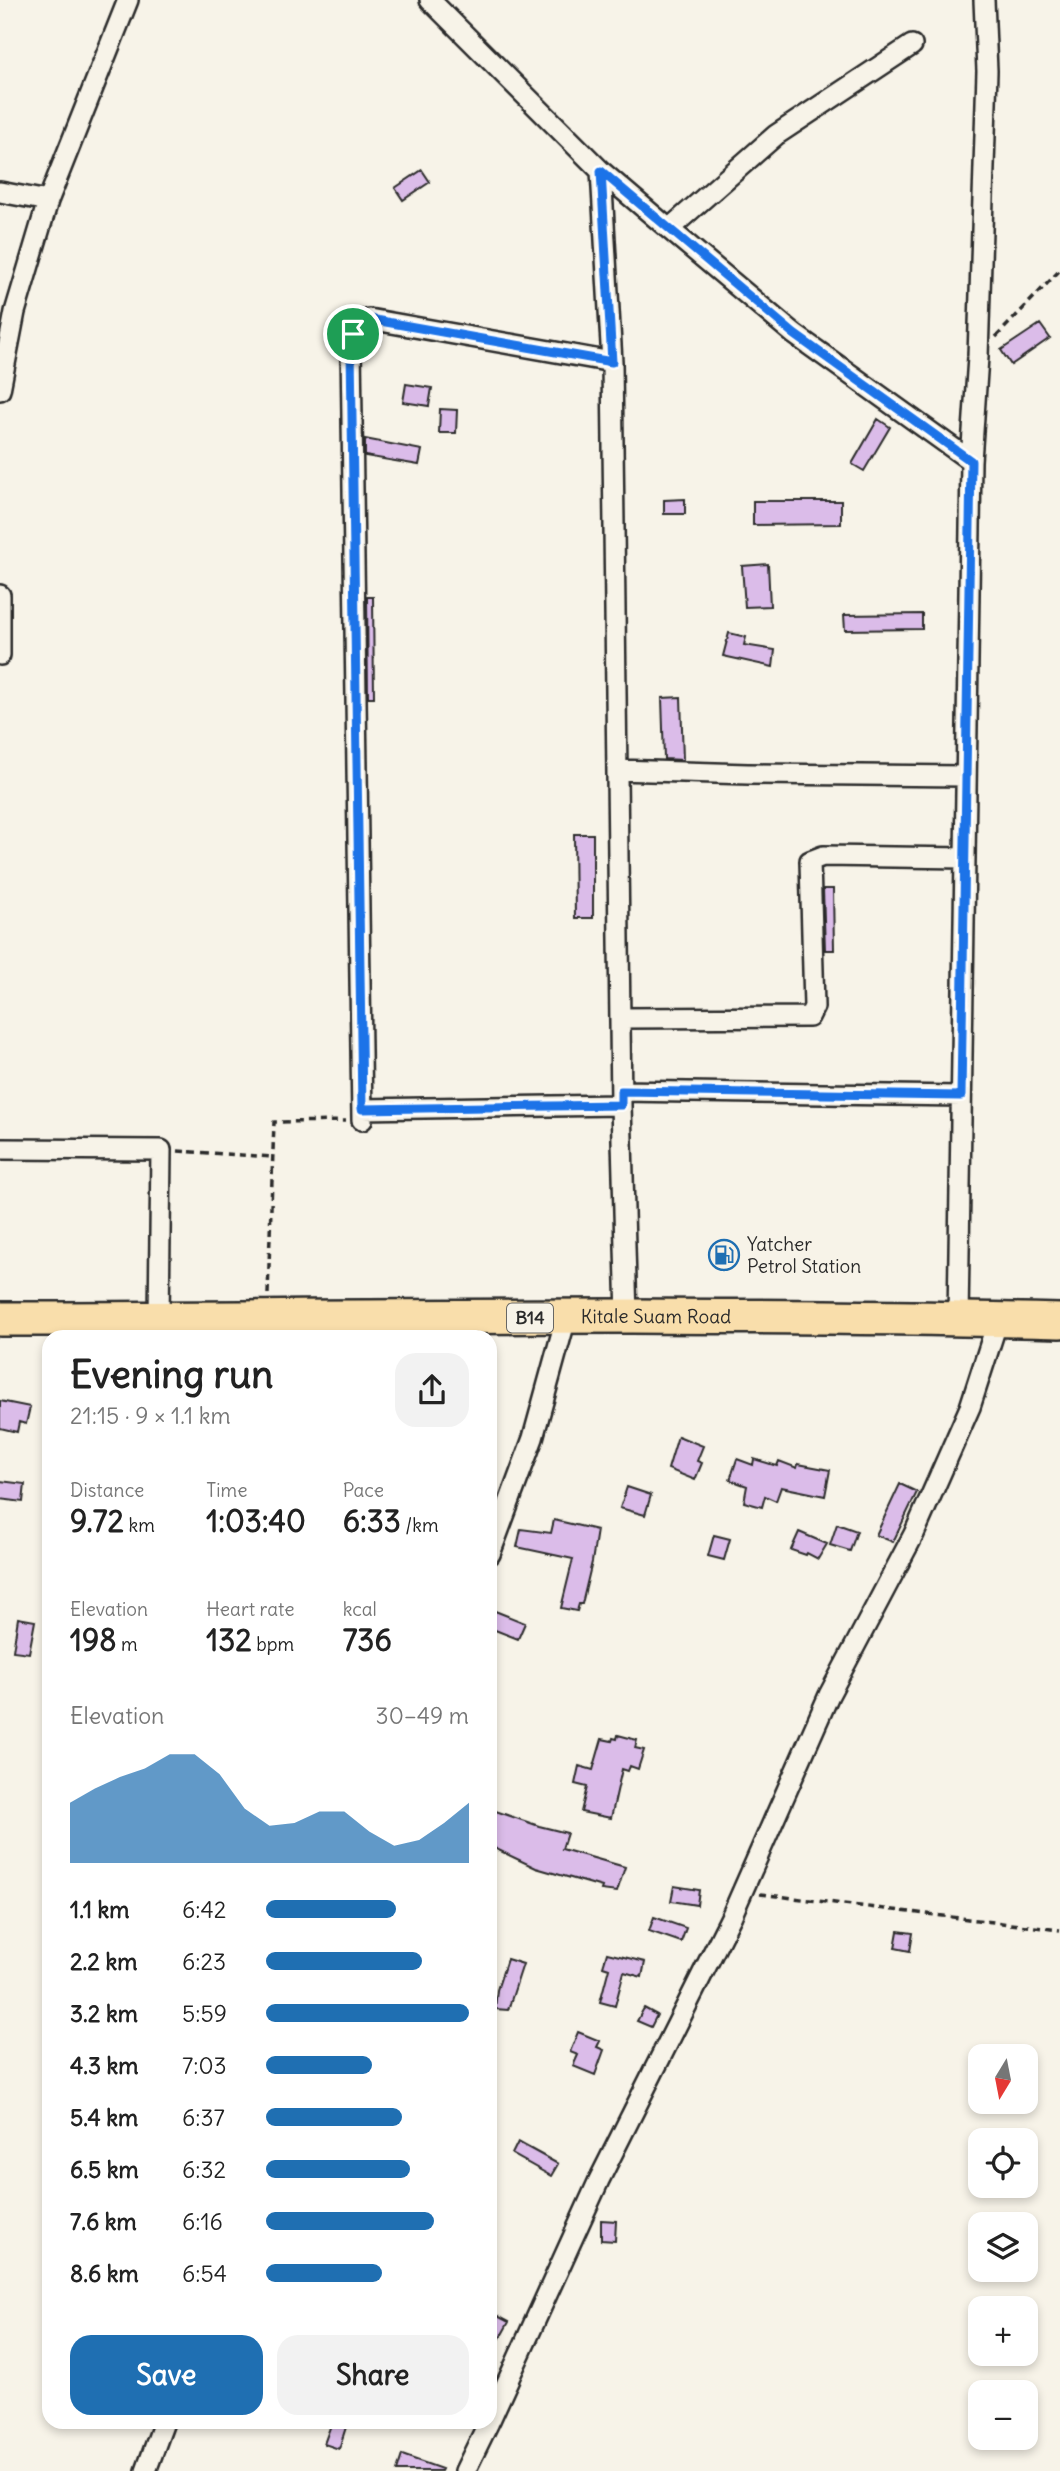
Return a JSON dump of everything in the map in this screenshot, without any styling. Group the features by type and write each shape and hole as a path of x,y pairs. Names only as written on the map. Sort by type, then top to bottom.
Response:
{"highway":[{"name":"Kitale Suam Road","path":"0,1319 566,1318 716,1315 1060,1321"}],"street":[{"path":"0,390 15,312 48,201 128,0"},
{"path":"430,0 601,171 669,229 794,334 971,461"},
{"path":"958,1319 971,461 978,357 987,71 984,0"},
{"path":"669,229 776,135 912,45"},
{"path":"601,171 612,362 621,1098 627,1317"},
{"path":"0,192 48,201"},
{"path":"612,362 369,319 359,321 355,328 351,348 362,1115 621,1098 961,1096"},
{"path":"0,595 0,655"},
{"path":"617,770 966,776"},
{"path":"620,1018 809,1017 814,1007 810,862 823,856 965,858"},
{"path":"0,1149 161,1150 159,1319"},
{"path":"497,1535 533,1438 566,1318"},
{"path":"497,2403 598,2180 742,1892 829,1695 914,1534 970,1407 998,1320"},
{"path":"146,2471 161,2429"},
{"path":"465,2471 485,2429"}],"path":[{"path":"978,357 1060,270"},
{"path":"267,1318 274,1122 362,1115"},
{"path":"161,1150 273,1157"},
{"path":"742,1892 1060,1930"}],"building":[{"path":"422,170 430,182 403,200 395,188"},
{"path":"1040,324 1050,338 1011,365 1001,350"},
{"path":"406,384 432,388 429,406 403,402"},
{"path":"440,409 457,410 456,433 439,433"},
{"path":"878,419 890,427 864,471 852,464"},
{"path":"365,439 422,450 419,465 365,456"},
{"path":"685,499 685,514 664,514 664,500"},
{"path":"753,501 841,501 841,524 753,525"},
{"path":"768,564 770,606 745,607 742,566"},
{"path":"367,597 373,597 374,697 368,697"},
{"path":"922,614 922,629 845,630 844,615"},
{"path":"729,633 746,637 744,645 775,650 773,667 723,656"},
{"path":"681,697 683,760 664,759 662,698"},
{"path":"574,834 593,834 593,918 575,918"},
{"path":"823,889 833,889 834,950 825,950"},
{"path":"0,1401 30,1407 26,1424 19,1422 17,1432 0,1428"},
{"path":"678,1436 703,1446 697,1461 702,1463 695,1480 668,1469"},
{"path":"737,1459 753,1465 754,1459 777,1466 779,1461 797,1468 798,1464 830,1470 825,1496 781,1487 776,1501 765,1496 762,1507 744,1502 747,1486 730,1480"},
{"path":"0,1481 25,1484 23,1502 0,1499"},
{"path":"900,1484 917,1492 893,1542 876,1535"},
{"path":"627,1487 651,1495 645,1515 620,1508"},
{"path":"554,1520 597,1530 582,1604 579,1604 577,1611 561,1608 573,1559 517,1547 521,1529 551,1533"},
{"path":"837,1524 857,1531 850,1551 830,1545"},
{"path":"799,1532 827,1544 818,1559 807,1553 806,1555 791,1550"},
{"path":"714,1535 730,1539 724,1560 708,1556"},
{"path":"497,1612 525,1623 518,1639 497,1631"},
{"path":"18,1618 35,1621 29,1653 13,1651"},
{"path":"618,1735 637,1740 635,1748 644,1750 638,1769 630,1766 628,1771 622,1769 611,1818 581,1812 587,1787 575,1784 579,1766 593,1770 602,1739 612,1741 613,1738 617,1739"},
{"path":"497,1811 567,1833 562,1849 625,1867 617,1892 601,1890 602,1887 536,1868 497,1849"},
{"path":"674,1886 699,1890 697,1905 671,1901"},
{"path":"654,1917 686,1928 681,1942 649,1931"},
{"path":"898,1931 913,1933 910,1951 895,1948"},
{"path":"607,1953 645,1962 642,1977 624,1972 615,2006 600,2002 609,1968 603,1966"},
{"path":"507,1959 523,1964 508,2010 497,2009 497,1990"},
{"path":"644,2008 657,2015 651,2027 637,2021"},
{"path":"578,2032 600,2041 597,2047 604,2050 595,2075 573,2066 578,2055 570,2052"},
{"path":"518,2142 558,2164 551,2176 512,2154"},
{"path":"601,2220 616,2221 615,2241 601,2240"},
{"path":"497,2316 509,2322 497,2343"},
{"path":"329,2429 345,2429 339,2449 324,2444"},
{"path":"402,2455 442,2469 397,2471"}],"place":[{"name":"Yatcher Petrol Station","path":"724,1255"}],"route":[{"path":"601,171 794,334 971,461 961,1096 621,1091 621,1105 362,1109 351,348 353,334 359,321 369,319 612,362 601,171"}]}
